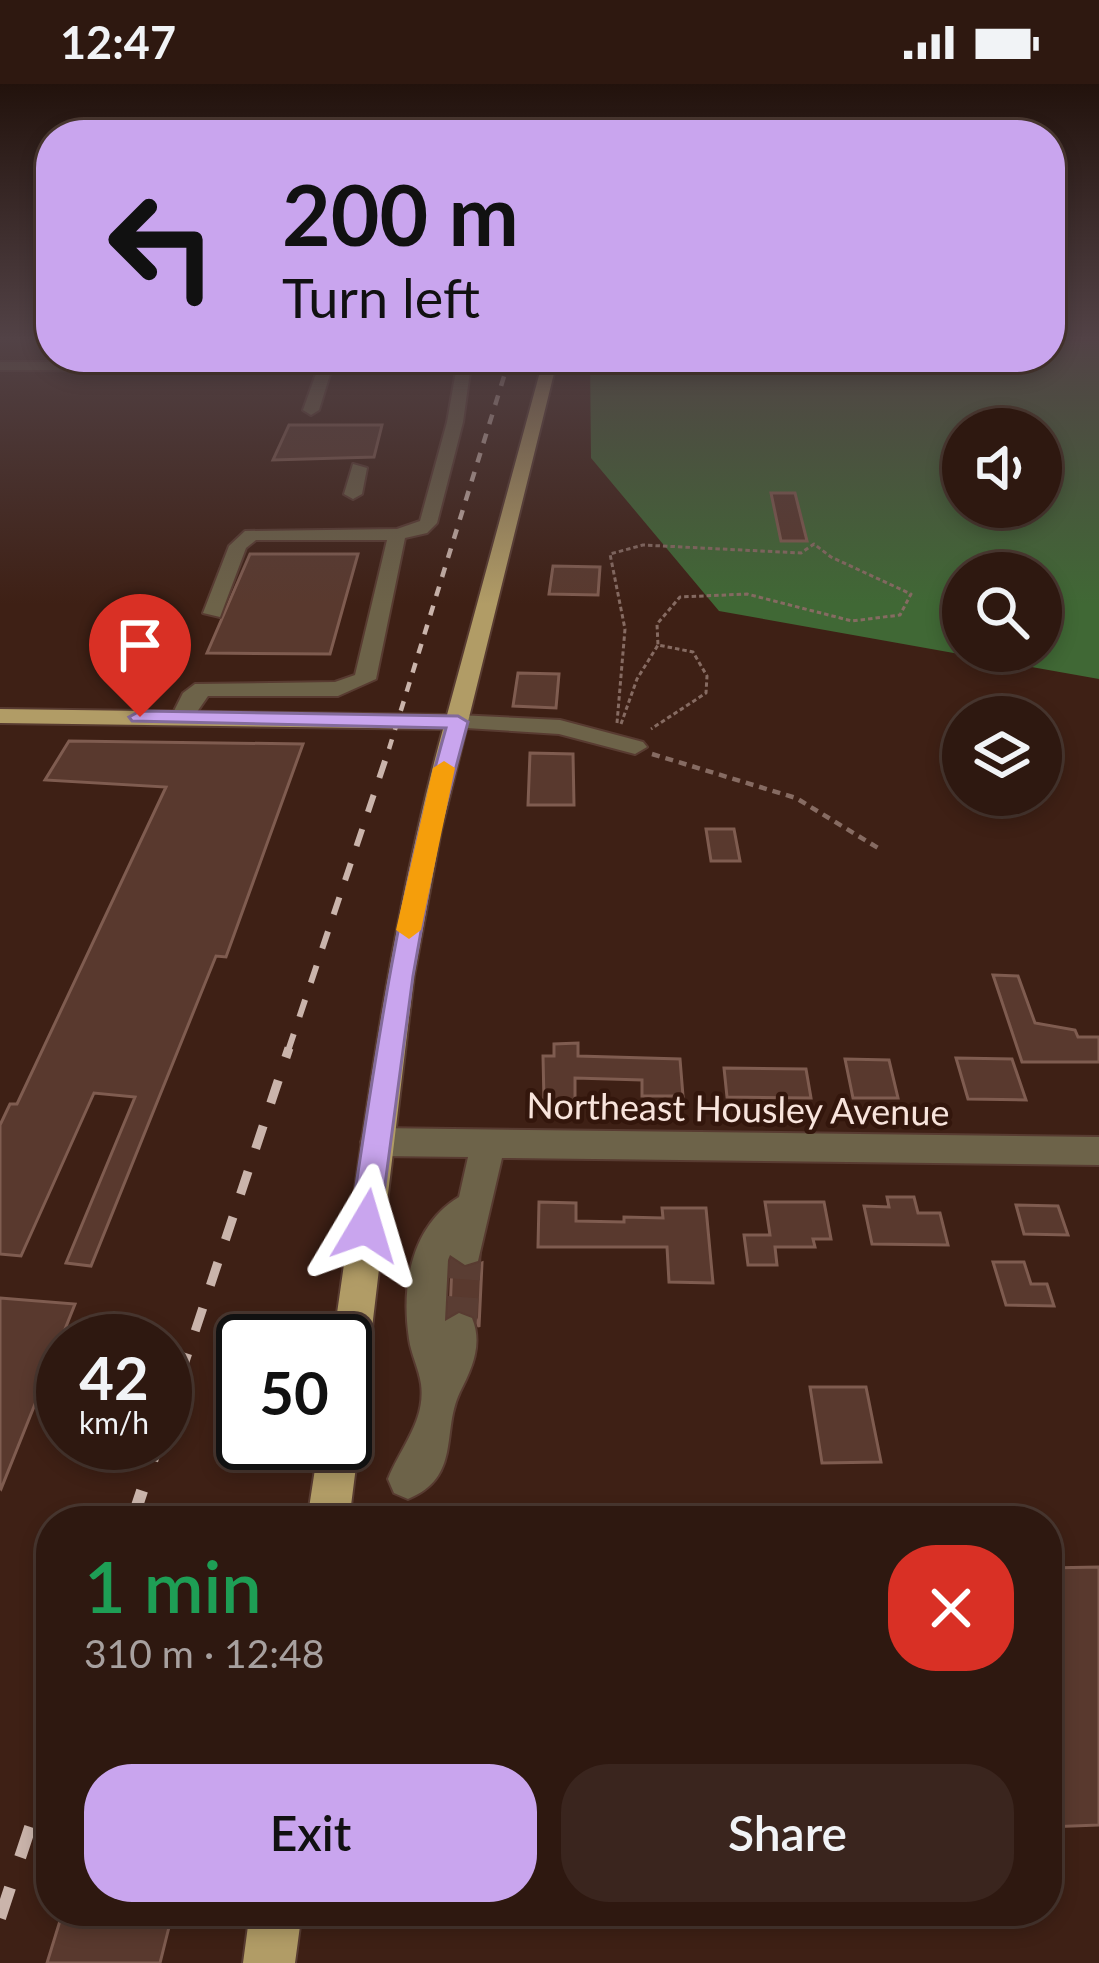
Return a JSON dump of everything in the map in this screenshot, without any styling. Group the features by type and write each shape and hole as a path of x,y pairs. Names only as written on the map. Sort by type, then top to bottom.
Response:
{"main road":[{"path":"355,1314 416,893 533,429"},
{"path":"0,716 458,722"},
{"path":"330,1506 335,1470"},
{"path":"269,1963 274,1926"}],"street":[{"path":"213,613 238,547 251,535 421,530 433,514 451,429"},
{"path":"353,494 359,468"},
{"path":"182,717 191,698 203,689 338,689 365,679 397,534"},
{"path":"458,722 560,727 634,739"},
{"name":"Northeast Housley Avenue","path":"377,1142 1099,1151"},
{"path":"465,1249 488,1144"},
{"path":"441,1385 425,1340 432,1247 452,1215 472,1208"},
{"path":"408,1479 430,1450 441,1385 453,1370 459,1330"}],"path":[{"path":"814,544 831,557 911,594 900,615 852,621 747,594 680,597 657,624 658,645 637,680 634,739 625,629 610,554 644,545 801,554 814,544"},
{"path":"634,739 706,693 707,676 693,652 658,645"},
{"path":"634,739 674,763 752,782 817,808 855,840 878,848"}],"green space":[{"path":"591,429 942,429 942,528 1062,528 1062,429 1099,429 1099,679 1060,672 1062,552 942,552 942,651 719,611 591,458"}],"building":[{"path":"287,429 381,429 374,457 273,460"},
{"path":"771,493 795,493 807,541 781,541"},
{"path":"250,554 358,554 330,654 207,653"},
{"path":"553,566 600,567 598,595 549,594"},
{"path":"518,673 559,674 556,708 513,706"},
{"path":"69,741 303,744 226,957 216,956 91,1266 66,1263 135,1097 94,1093 21,1256 0,1254 0,1125 10,1104 17,1104 166,787 45,780"},
{"path":"530,753 573,754 574,805 528,805"},
{"path":"706,829 734,829 740,861 711,861"},
{"path":"993,975 1018,976 1035,1023 1075,1030 1078,1037 1099,1037 1099,1062 1022,1062"},
{"path":"578,1043 578,1056 680,1059 683,1096 642,1096 642,1080 575,1078 575,1101 544,1101 543,1056 554,1056 554,1044"},
{"path":"956,1058 1012,1059 1026,1100 968,1099"},
{"path":"845,1059 889,1060 898,1098 853,1098"},
{"path":"724,1068 806,1069 811,1098 727,1097"},
{"path":"887,1197 914,1197 918,1213 940,1213 948,1245 872,1244 864,1206 889,1207"},
{"path":"539,1202 576,1203 576,1221 624,1222 624,1217 663,1218 662,1208 706,1208 713,1283 669,1282 667,1247 538,1247"},
{"path":"765,1202 824,1202 831,1239 813,1239 815,1247 775,1247 777,1265 748,1265 744,1235 770,1235"},
{"path":"1016,1205 1058,1206 1068,1235 1024,1234"},
{"path":"452,1262 466,1269 482,1263 479,1327 474,1314 461,1309 450,1313"},
{"path":"993,1262 1024,1262 1031,1284 1047,1284 1054,1306 1006,1305"},
{"path":"0,1298 75,1304 71,1314 36,1314 36,1402 0,1488"},
{"path":"810,1387 866,1387 881,1462 822,1463"},
{"path":"1099,1567 1099,1825 1062,1826 1062,1568"},
{"path":"58,1926 169,1926 160,1963 47,1963"}],"tunnel":[{"path":"459,1331 465,1249"}],"railway":[{"path":"389,749 488,429"},
{"path":"289,1049 389,749"},
{"path":"192,1341 289,1049"},
{"path":"137,1506 149,1470"},
{"path":"0,1918 36,1809"}],"slow traffic":[{"path":"409,930 444,768"}],"route":[{"path":"140,717 458,722 428,831 400,976 366,1226"}]}
